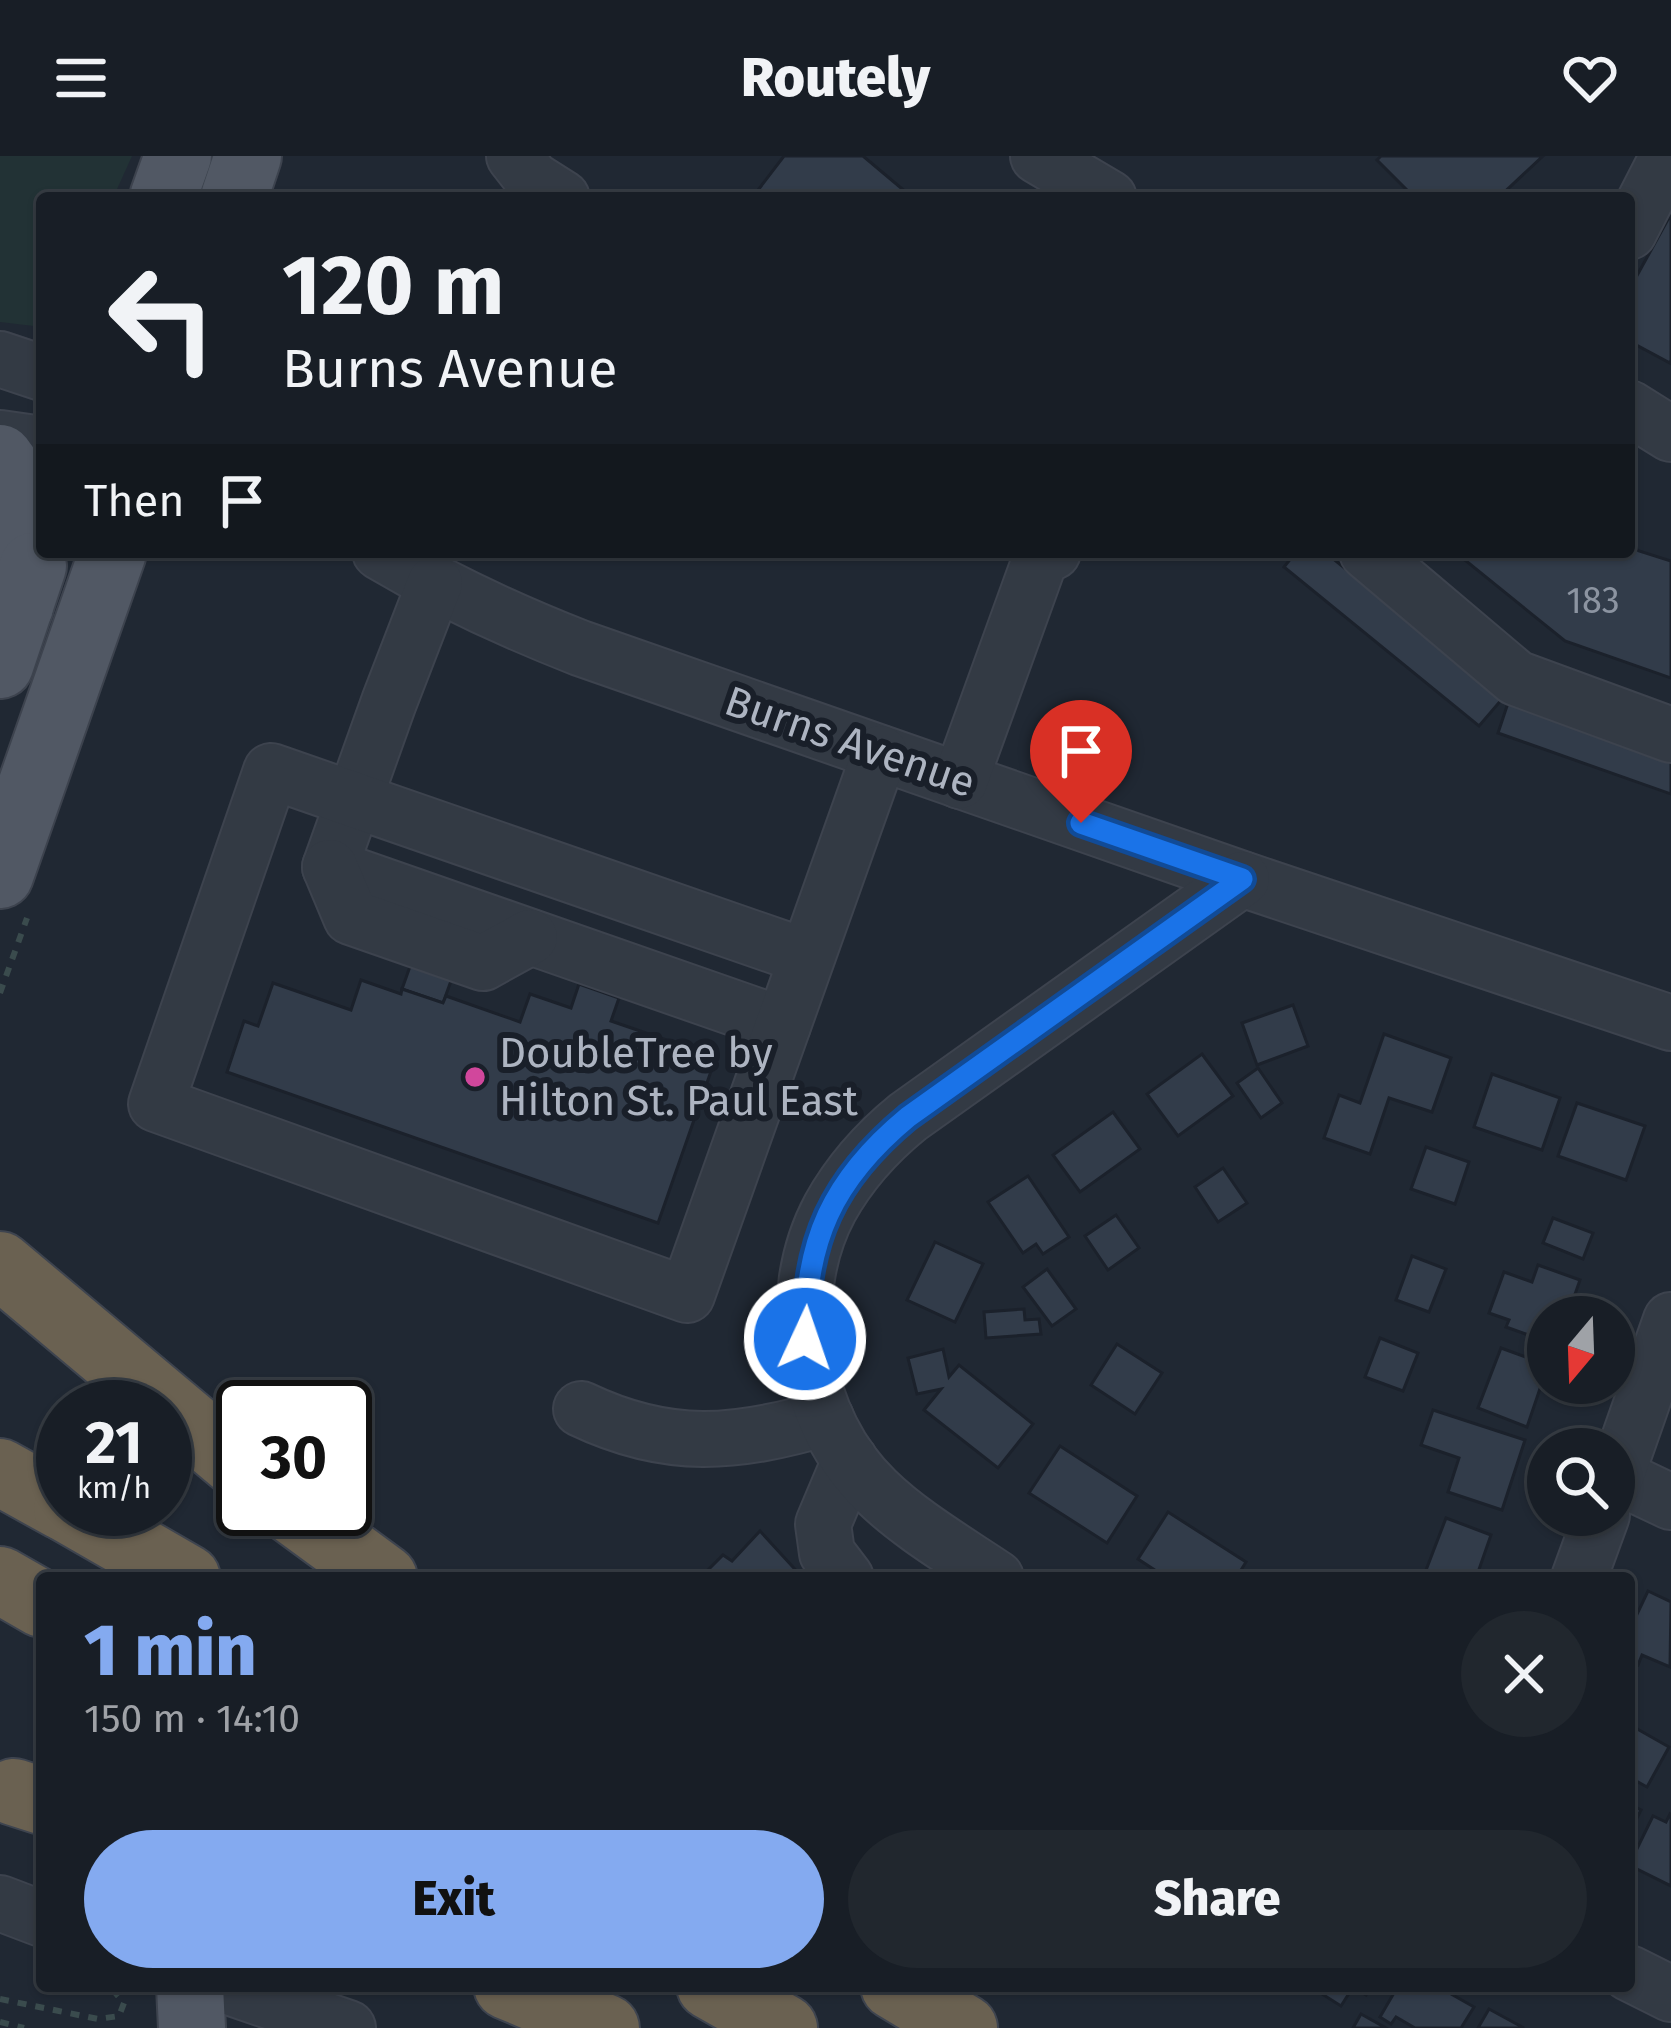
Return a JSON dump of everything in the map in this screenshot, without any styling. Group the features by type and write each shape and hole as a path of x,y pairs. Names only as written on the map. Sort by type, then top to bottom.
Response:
{"highway":[{"path":"0,1265 216,1446"},
{"path":"0,1472 36,1492"},
{"path":"114,1536 177,1572"},
{"path":"327,1536 377,1572"},
{"path":"0,1580 36,1601"},
{"path":"521,1992 606,2028"},
{"path":"721,1992 784,2028"},
{"path":"904,1992 964,2028"},
{"path":"973,1992 1015,2028"}],"main road":[{"path":"165,192 178,156"},
{"path":"236,192 248,156"},
{"path":"0,458 20,487 29,518 10,636"},
{"path":"10,636 36,558"},
{"path":"0,875 110,558"},
{"path":"190,1992 192,2028"}],"street":[{"path":"514,156 532,179 553,192"},
{"path":"1026,192 1037,156 1099,192"},
{"path":"1635,220 1668,156"},
{"path":"0,359 36,371"},
{"path":"1635,412 1671,434"},
{"path":"0,438 36,443"},
{"name":"Burns Avenue","path":"391,558 519,624 580,648 1671,1023"},
{"path":"960,781 1041,558"},
{"path":"1374,558 1516,678 1671,735"},
{"path":"435,583 330,867 351,917 483,963 530,937 783,1025"},
{"path":"807,957 271,771 156,1104 687,1295 880,752"},
{"path":"987,1572 875,1491 838,1439 815,1390 805,1339 805,1300 811,1261 828,1211 856,1167 908,1117 1242,879"},
{"path":"1633,1428 1671,1320"},
{"path":"581,1409 617,1426 701,1442 772,1433 838,1439"},
{"path":"838,1439 823,1524 827,1552 842,1572"},
{"path":"1635,1495 1671,1502"},
{"path":"1581,1572 1594,1536"},
{"path":"0,1903 36,1917"},
{"path":"1635,1975 1671,1994"},
{"path":"243,1992 348,2028"}],"path":[{"path":"0,1999 98,2019 119,2016 124,2002 115,1992"},
{"path":"0,2022 24,2028"}],"shaded area":[{"path":"0,156 132,156 116,192 36,192 36,326 0,322"}],"building":[{"path":"784,156 863,156 906,192 757,192"},
{"path":"1381,156 1543,156 1504,192 1409,192 1377,160"},
{"path":"1671,214 1670,363 1635,344 1635,279"},
{"path":"1635,548 1671,561 1671,678 1565,641 1462,558 1635,558"},
{"path":"1291,558 1332,558 1503,698 1479,726 1284,567"},
{"path":"1509,700 1671,757 1671,794 1498,733"},
{"path":"428,916 469,931 443,1003 402,989"},
{"path":"361,980 443,1003 446,996 520,1022 530,994 571,1008 579,984 619,998 611,1021 716,1057 658,1223 227,1072 244,1021 258,1026 273,983 351,1010"},
{"path":"1293,1005 1308,1046 1257,1065 1242,1023"},
{"path":"1384,1034 1451,1058 1432,1112 1389,1098 1370,1154 1324,1138 1339,1095 1360,1103"},
{"path":"1202,1054 1233,1096 1178,1136 1147,1094"},
{"path":"1258,1068 1282,1103 1261,1118 1237,1083"},
{"path":"1492,1074 1560,1098 1542,1150 1474,1127"},
{"path":"1577,1103 1645,1126 1626,1180 1558,1156"},
{"path":"1113,1112 1140,1149 1080,1192 1053,1155"},
{"path":"1426,1147 1469,1162 1455,1204 1411,1189"},
{"path":"1223,1168 1247,1203 1218,1222 1195,1187"},
{"path":"1028,1176 1069,1237 1043,1254 1036,1244 1023,1253 988,1202"},
{"path":"1116,1215 1139,1248 1108,1270 1085,1236"},
{"path":"1553,1218 1593,1233 1583,1259 1543,1243"},
{"path":"935,1242 983,1264 955,1322 907,1300"},
{"path":"1412,1256 1446,1269 1429,1312 1396,1300"},
{"path":"1538,1265 1580,1280 1574,1296 1527,1296 1527,1334 1506,1327 1509,1320 1489,1313 1504,1272 1532,1282"},
{"path":"1047,1269 1076,1309 1052,1326 1023,1287"},
{"path":"1024,1309 1025,1320 1039,1319 1041,1334 986,1338 984,1312"},
{"path":"1380,1338 1418,1353 1403,1391 1365,1377"},
{"path":"1117,1344 1162,1373 1135,1414 1091,1385"},
{"path":"1501,1348 1527,1357 1527,1404 1535,1404 1527,1427 1478,1408"},
{"path":"943,1349 949,1377 959,1365 1033,1424 998,1468 924,1410 941,1389 917,1394 908,1358"},
{"path":"1433,1410 1525,1440 1502,1510 1448,1492 1459,1458 1421,1445"},
{"path":"1060,1446 1137,1496 1107,1543 1029,1493"},
{"path":"1168,1512 1246,1562 1240,1572 1158,1572 1138,1559"},
{"path":"1446,1518 1491,1535 1478,1572 1425,1572"},
{"path":"760,1531 798,1572 706,1572 723,1555 732,1561"},
{"path":"1648,1591 1671,1602 1670,1667 1642,1655 1635,1664 1635,1618"},
{"path":"1635,1728 1669,1747 1647,1787 1635,1780"},
{"path":"1670,1814 1671,1886 1635,1868 1635,1853 1653,1816 1666,1822"},
{"path":"1319,1992 1350,1992 1341,2006"},
{"path":"1395,1992 1448,1992 1474,2007 1461,2028 1415,2028 1396,2017 1391,2024 1380,2017"},
{"path":"1489,2009 1524,2028 1478,2028"},
{"path":"1361,2014 1386,2028 1353,2028"}],"place":[{"name":"DoubleTree by Hilton St. Paul East","path":"475,1077"}],"route":[{"path":"805,1339 811,1261 828,1211 856,1167 882,1138 1242,879 1081,823"}]}
